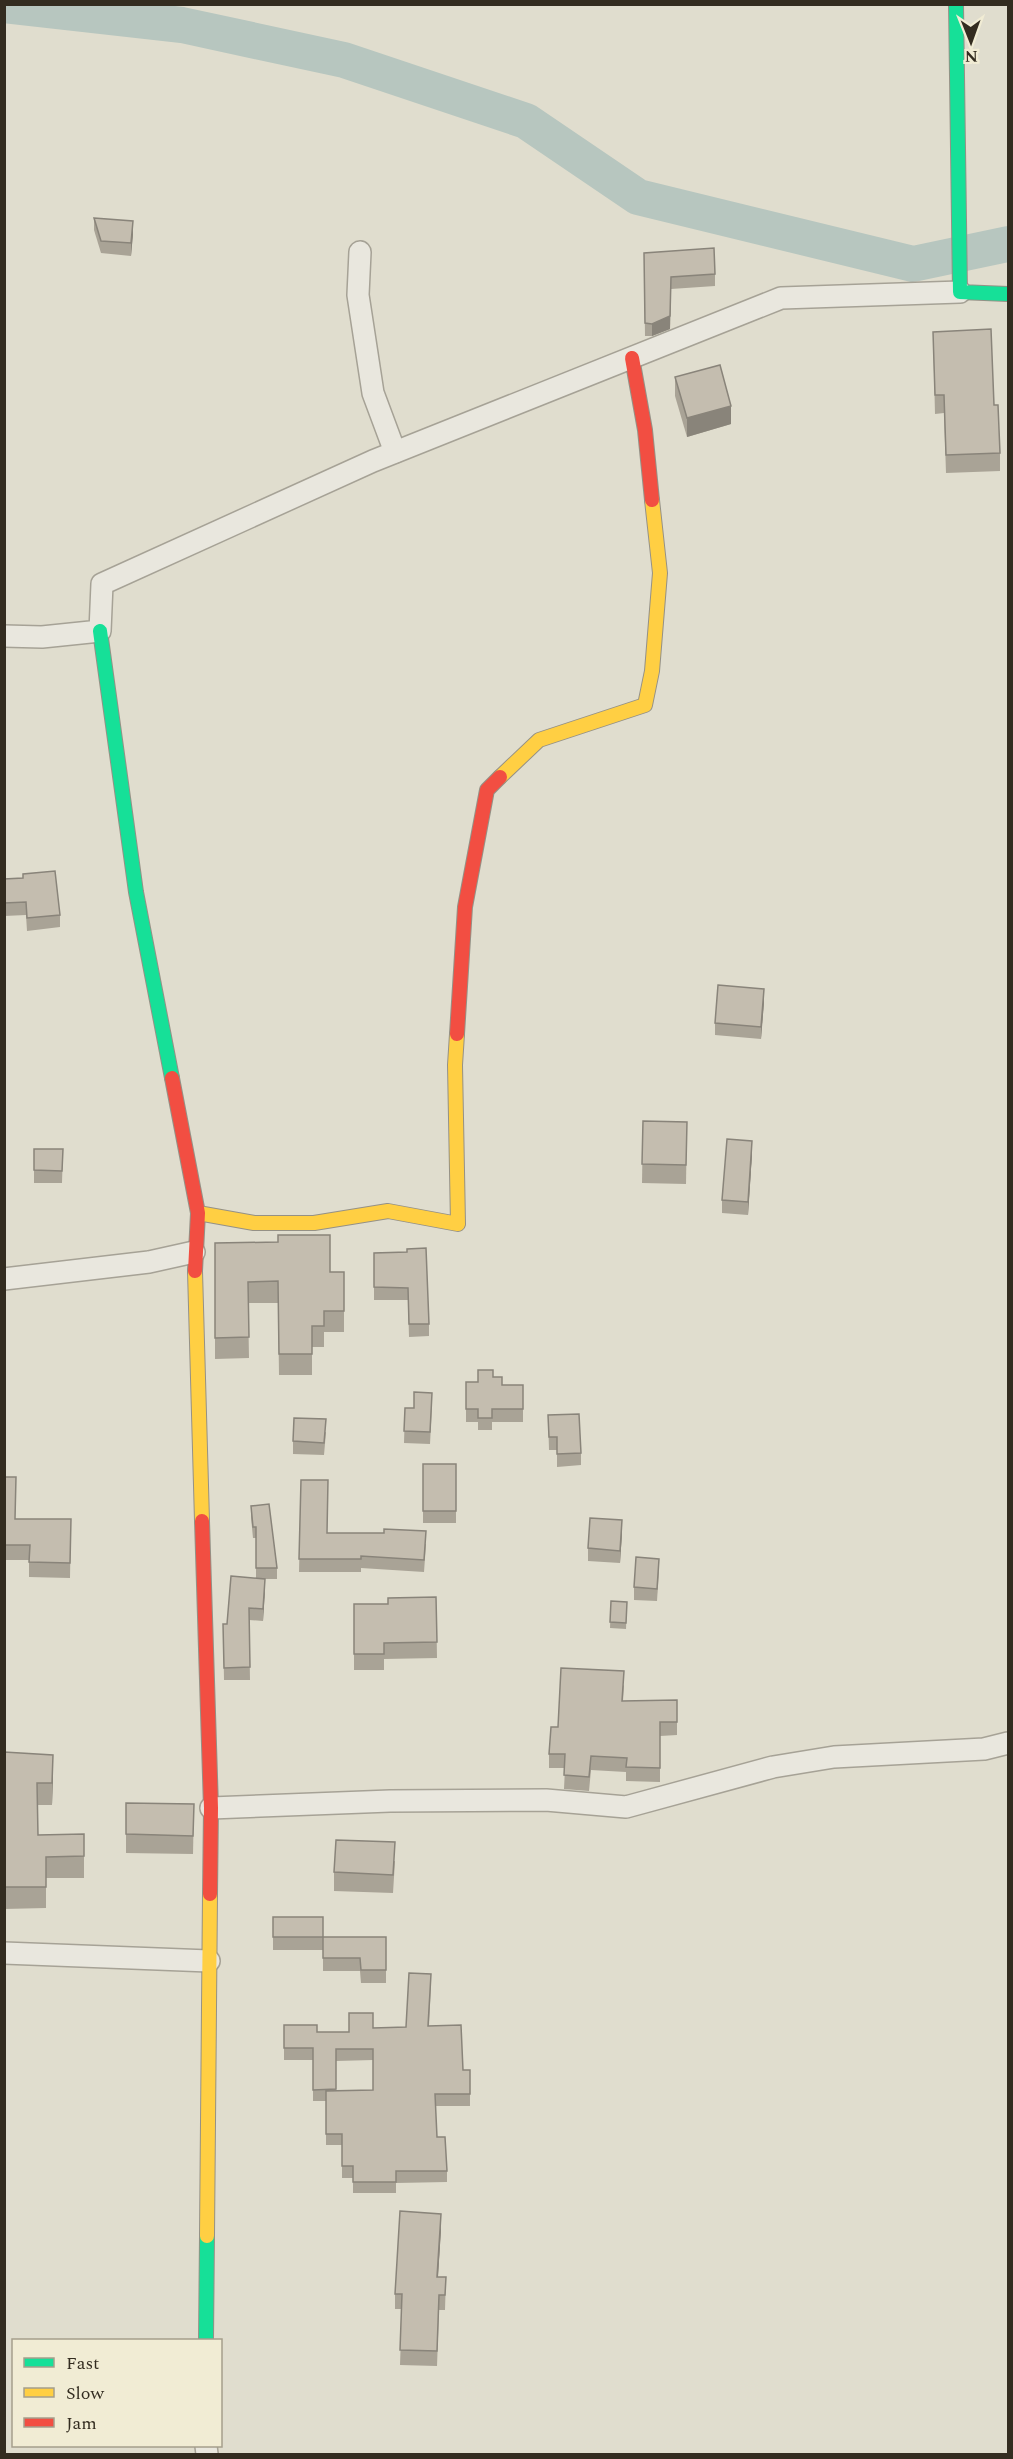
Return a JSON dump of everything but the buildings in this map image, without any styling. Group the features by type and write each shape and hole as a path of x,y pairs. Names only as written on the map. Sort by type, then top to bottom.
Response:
{"street":[{"path":"956,4 960,292"},
{"path":"360,252 358,295 373,393 395,452"},
{"path":"206,2339 211,1809 194,1252 198,1213 136,892 99,631 102,584 395,452 781,298 960,292 1008,294"},
{"path":"198,1213 254,1223 304,1223 388,1211 458,1224 455,1065 465,907 487,790 539,740 645,705 652,671 660,573 645,430 632,358"},
{"path":"4,636 42,637 99,631"},
{"path":"4,1279 149,1262 194,1252"},
{"path":"211,1809 390,1801 534,1800 626,1807 773,1767 834,1757 984,1749 1008,1743"},
{"path":"4,1953 209,1961"}],"waterway":[{"path":"4,5 182,25 344,60 526,121 638,197 913,264 1008,244"}],"traffic: fast":[{"path":"956,4 960,292 1008,294"},
{"path":"100,631 136,892 172,1078"},
{"path":"206,2339 207,2236"}],"traffic: slow":[{"path":"500,777 539,740 645,705 652,671 660,573 652,500"},
{"path":"198,1213 254,1223 314,1223 388,1211 458,1224 455,1065 457,1034"},
{"path":"195,1271 202,1521"},
{"path":"207,2236 210,1894"}],"traffic: jam":[{"path":"632,358 645,430 652,500"},
{"path":"457,1034 465,907 487,790 500,777"},
{"path":"172,1078 198,1213 195,1271"},
{"path":"202,1521 211,1808 210,1894"}]}
